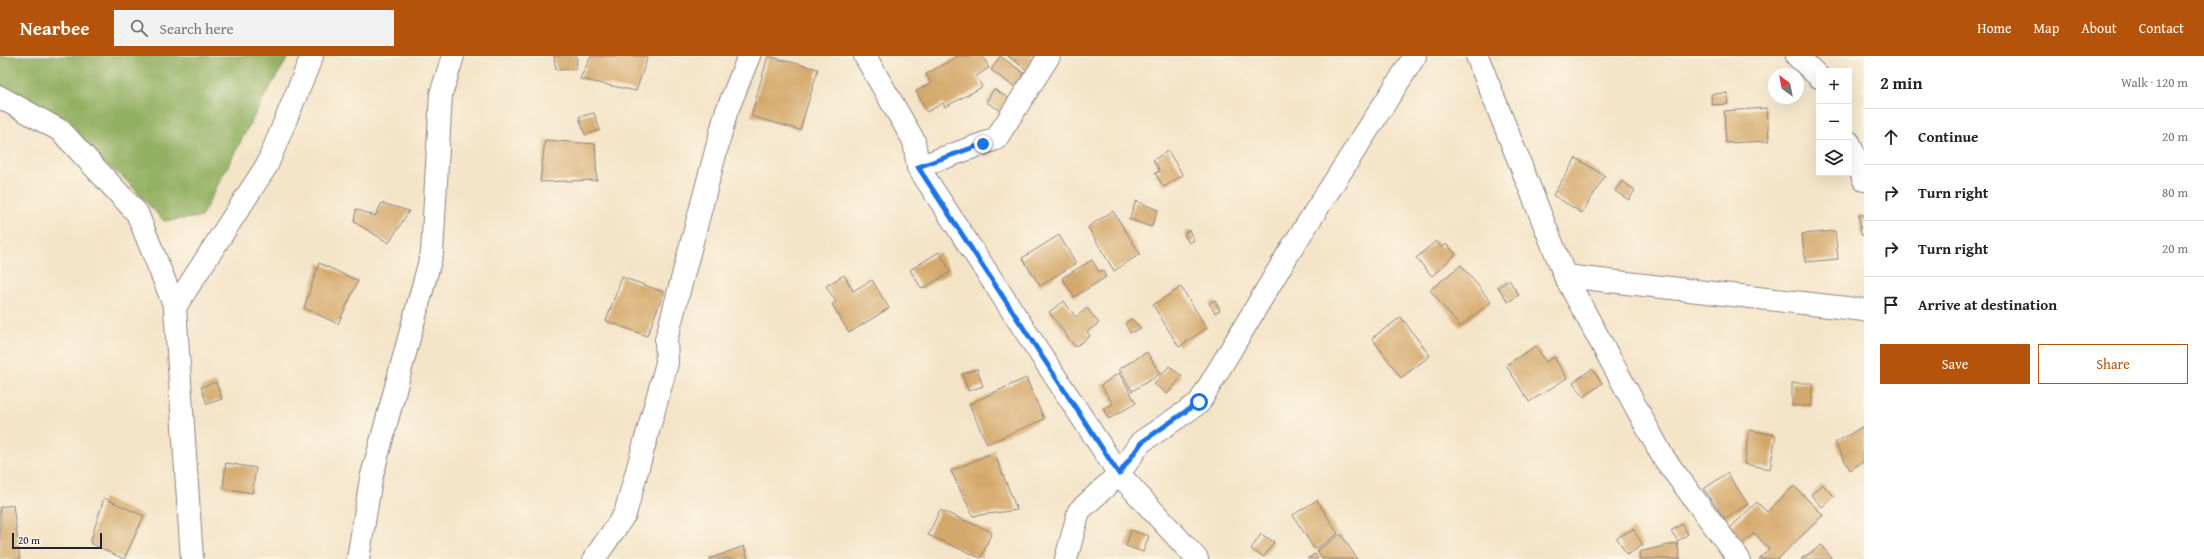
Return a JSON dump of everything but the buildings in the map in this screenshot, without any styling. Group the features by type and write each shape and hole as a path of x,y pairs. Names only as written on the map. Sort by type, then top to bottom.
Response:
{"street":[{"path":"175,307 267,165 312,56"},
{"path":"358,559 371,479 432,252 441,94 453,56"},
{"path":"594,559 625,514 667,363 666,340 726,113 748,56"},
{"path":"866,56 914,141 918,167 1119,474 1196,559"},
{"path":"918,167 996,139 1049,56"},
{"path":"1066,559 1079,511 1119,474 1142,442 1199,402 1288,254 1415,56"},
{"path":"1477,56 1564,276 1663,457 1739,559"},
{"path":"1797,56 1816,74"},
{"path":"0,97 61,131 137,213 175,307 192,559"},
{"path":"1852,150 1864,180"},
{"path":"1564,276 1864,310"}],"green space":[{"path":"0,56 289,56 264,97 201,217 164,221 122,176 30,110 0,92"}],"route":[{"path":"983,144 918,167 1119,474 1142,442 1199,402"}]}
